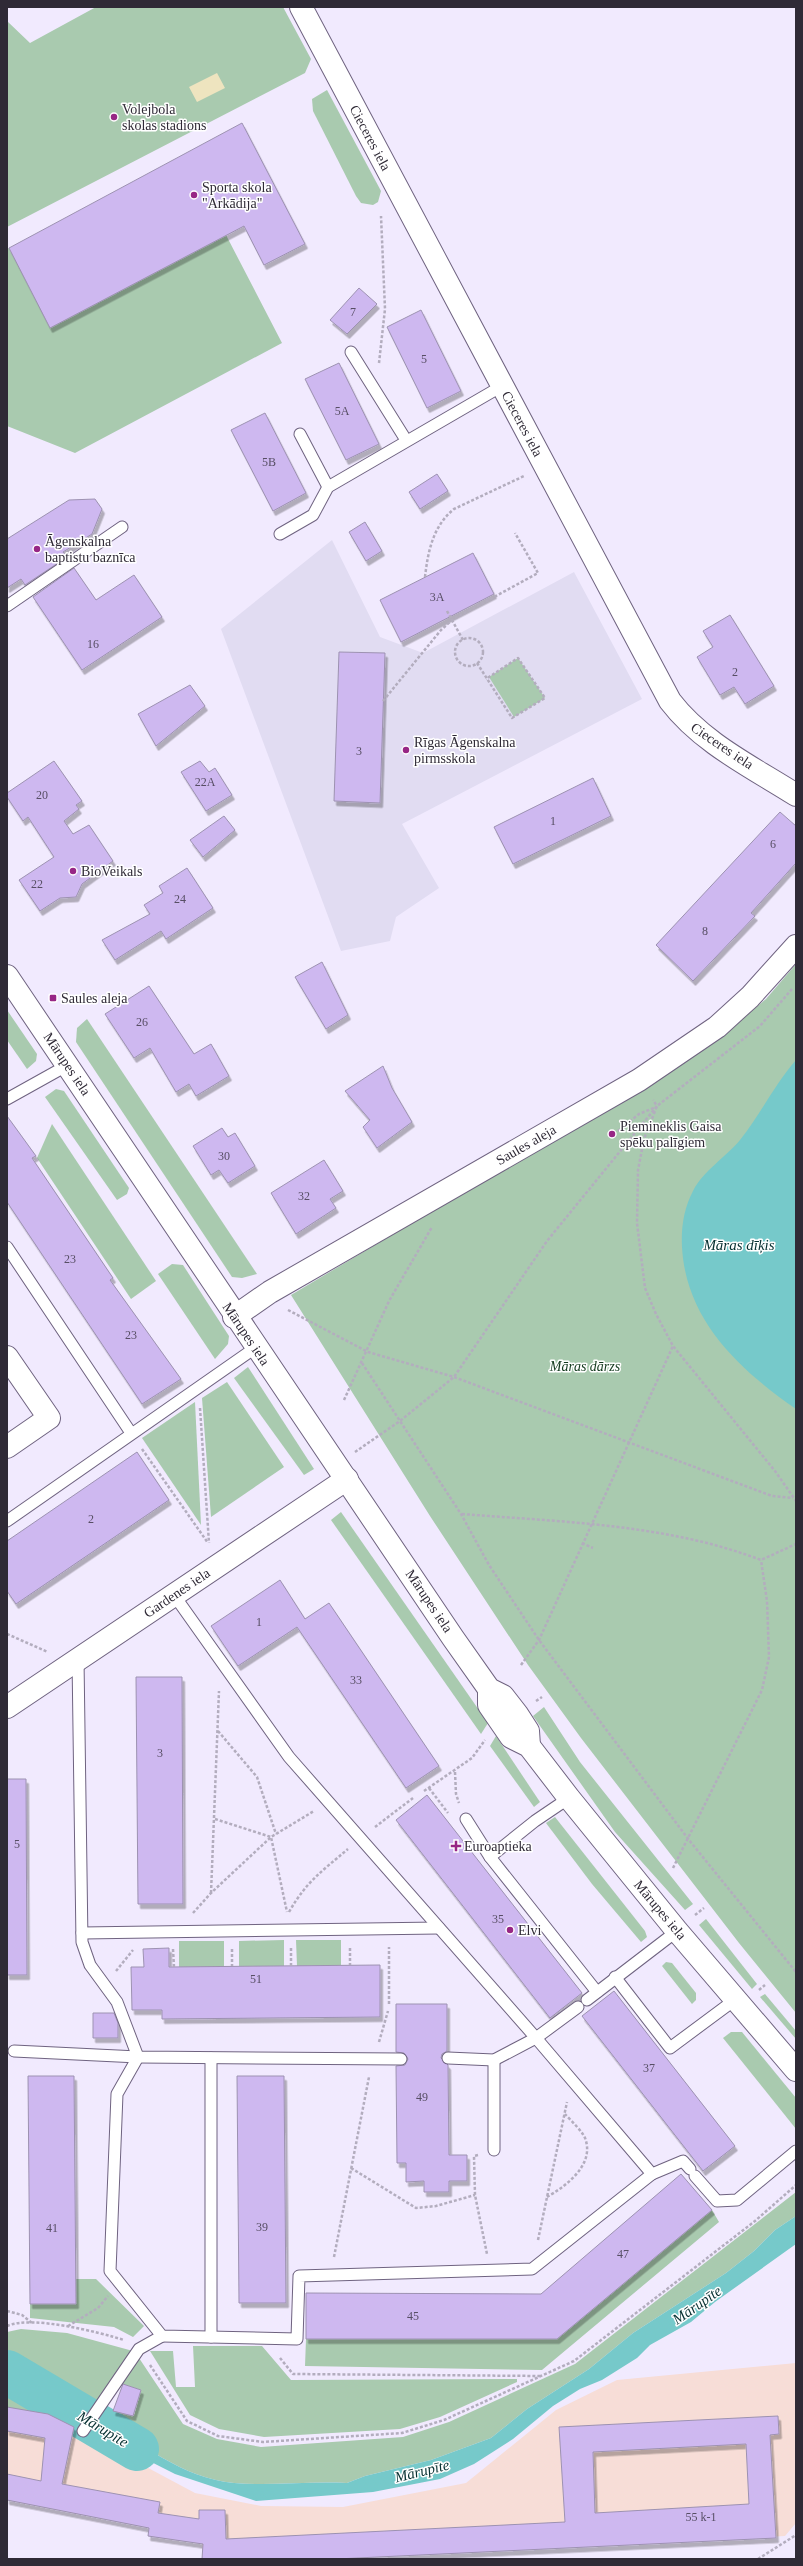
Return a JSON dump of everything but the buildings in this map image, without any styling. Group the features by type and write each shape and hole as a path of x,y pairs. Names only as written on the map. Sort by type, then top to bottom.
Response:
{"street":[{"name":"Cieceres iela","path":"300,7 670,701 684,719 703,736 796,795"},
{"name":"Saules aleja","path":"234,1317 277,1288 639,1080 717,1026 750,997 796,946"},
{"name":"Mārupes iela","path":"7,976 68,1065 234,1317 342,1471 489,1689 503,1696 517,1714 528,1731 529,1746 569,1798 677,1931 796,2070"},
{"path":"7,1357 49,1418 7,1447"},
{"name":"Gardenes iela","path":"7,1707 174,1595 342,1471"}],"lane":[{"path":"352,352 406,440"},
{"path":"280,534 313,515 328,487 406,440 502,386"},
{"path":"300,434 328,487"},
{"path":"7,606 122,527"},
{"path":"7,1099 68,1065"},
{"path":"7,1247 131,1433"},
{"path":"7,1521 131,1433 255,1348"},
{"path":"174,1595 289,1757 536,2038 652,2174"},
{"path":"75,1661 82,1942 90,1965 117,2002 138,2057"},
{"path":"490,1857 535,1821 569,1798"},
{"path":"466,1820 490,1857 597,1992"},
{"path":"82,1933 439,1928"},
{"path":"587,2000 615,1977 677,1931"},
{"path":"615,1977 670,2048 736,1999"},
{"path":"448,2058 494,2060 536,2038 578,2007"},
{"path":"14,2051 138,2057 401,2059"},
{"path":"138,2057 117,2094 110,2271 162,2336"},
{"path":"211,2058 211,2337"},
{"path":"494,2060 494,2150"},
{"path":"83,2432 139,2349 162,2336 297,2339 299,2276 532,2269 652,2174 683,2161 717,2202 737,2200 796,2151"}],"path":[{"path":"374,388 382,352 385,309 381,216"},
{"path":"425,577 431,544 446,515 454,509 524,476"},
{"path":"383,701 441,630 452,620 538,573 516,533"},
{"path":"447,611 463,640"},
{"path":"463,640 475,640 481,646 483,654 477,663 466,665 458,660 456,652 463,640"},
{"path":"477,663 486,679 512,718 545,698 518,658 486,679"},
{"path":"342,1471 454,1377 547,1241 657,1106 760,1026 796,984"},
{"path":"639,1080 657,1106"},
{"path":"618,1131 639,1114 657,1106"},
{"path":"657,1106 644,1139 638,1170 638,1244 645,1288 656,1314 673,1346 770,1465 795,1500"},
{"path":"344,1400 368,1352 389,1302 435,1221"},
{"path":"287,1309 368,1352 454,1377 772,1496 795,1500"},
{"path":"521,1666 539,1640 673,1346"},
{"path":"362,1363 461,1514 489,1565 539,1640 689,1840 796,1972"},
{"path":"131,1433 208,1543 199,1387"},
{"path":"461,1514 638,1529 734,1549 761,1560 796,1544"},
{"path":"582,1543 593,1548"},
{"path":"673,1868 689,1840 762,1690 768,1657 767,1601 761,1560"},
{"path":"7,1634 75,1661"},
{"path":"211,1893 216,1819 217,1731 221,1661"},
{"path":"217,1731 257,1777 276,1835"},
{"path":"424,1791 455,1772 472,1758 480,1747"},
{"path":"429,1788 456,1823 466,1820 456,1794 455,1772"},
{"path":"177,1931 211,1893 271,1838 328,1802"},
{"path":"216,1819 271,1838"},
{"path":"271,1838 291,1930"},
{"path":"389,1929 389,2004"},
{"path":"105,1986 146,1932"},
{"path":"291,1944 291,1966"},
{"path":"350,1944 350,1965"},
{"path":"232,1945 232,1966"},
{"path":"173,1946 174,1967"},
{"path":"331,2275 373,2058 388,2012"},
{"path":"532,2269 572,2080"},
{"path":"547,2197 560,2190 577,2174 587,2156 586,2140 565,2114"},
{"path":"491,2270 476,2195 474,2156 494,2150"},
{"path":"352,2168 416,2208 436,2206 476,2195"},
{"path":"7,2326 32,2323 68,2326 128,2340 139,2349 187,2421 218,2436 263,2442 402,2433 444,2420 574,2361 755,2221 796,2185"},
{"path":"68,2326 98,2308 120,2283"},
{"path":"7,2311 22,2315 32,2323"},
{"path":"265,2338 293,2374 542,2376"},
{"path":"758,2559 796,2535"}],"shaded area":[{"name":"Rīgas Āgenskalna pirmsskola","path":"332,540 380,637 423,653 574,572 642,699 402,824 439,888 396,917 390,941 341,951 221,629"},
{"path":"796,2363 796,2523 785,2536 336,2559 202,2559 202,2544 148,2536 149,2528 7,2500 7,2407 49,2415 195,2493 261,2506 343,2507 466,2483 556,2410 617,2380"}],"green space":[{"name":"Volejbola skolas stadions","path":"96,7 283,7 311,59 305,73 7,227 7,21 30,43"},
{"path":"327,90 381,191 378,202 373,205 361,203 356,196 313,111 312,99"},
{"path":"226,235 282,343 75,453 7,426 7,249 9,248 51,327"},
{"path":"518,658 545,698 514,717 489,677"},
{"name":"Māras dārzs","path":"796,964 796,2013 739,1943 581,1738 528,1665 430,1516 291,1295 708,1047 766,999"},
{"path":"7,1010 37,1054 36,1061 27,1069 7,1040"},
{"path":"87,1019 257,1274 242,1278 232,1277 76,1042 77,1028"},
{"path":"56,1089 64,1091 129,1188 127,1194 117,1200 45,1097"},
{"path":"52,1124 156,1281 131,1299 37,1158"},
{"path":"172,1264 183,1265 229,1336 228,1344 215,1359 158,1274"},
{"path":"248,1367 314,1469 304,1475 234,1378"},
{"path":"227,1382 284,1467 211,1517 202,1398"},
{"path":"195,1402 201,1525 142,1438"},
{"path":"341,1512 488,1723 481,1734 331,1520"},
{"path":"544,1707 580,1762 693,1904 685,1910 615,1832 533,1716"},
{"path":"496,1736 540,1802 534,1807 490,1746"},
{"path":"555,1817 645,1931 647,1937 641,1942 592,1884 546,1823"},
{"path":"706,1919 757,1984 752,1989 699,1925"},
{"path":"284,1940 284,1966 239,1966 239,1941"},
{"path":"296,1940 341,1940 341,1965 297,1966"},
{"path":"179,1941 224,1941 224,1967 179,1967"},
{"path":"666,1962 672,1963 696,1993 696,2000 692,2004 662,1966"},
{"path":"765,1994 796,2031 796,2039 760,1997"},
{"path":"731,2032 742,2032 796,2098 796,2129 723,2038"},
{"path":"796,2192 796,2216 775,2230 754,2251 726,2273 633,2333 589,2369 527,2409 491,2438 431,2460 365,2476 347,2483 234,2483 215,2480 179,2467 146,2448 98,2415 104,2408 134,2416 141,2390 121,2384 139,2358 183,2424 217,2439 261,2447 403,2437 449,2422 575,2364"},
{"path":"712,2210 719,2222 542,2370 305,2366 306,2339 557,2339"},
{"path":"76,2279 96,2279 144,2326 133,2337 114,2327 30,2318 30,2304 76,2304"},
{"path":"21,2329 67,2333 133,2351 89,2411 80,2411 7,2358 7,2332"},
{"path":"193,2346 262,2346 291,2380 517,2379 517,2382 440,2417 400,2429 264,2437 219,2429 190,2415 150,2351 173,2351 176,2387 195,2387"},
{"path":"7,2381 62,2411 76,2424 74,2427 7,2407"}],"sand":[{"path":"217,73 225,88 197,102 189,87"}],"water":[{"name":"Māras dīķis","path":"796,1060 796,1409 755,1378 736,1360 705,1320 694,1298 686,1274 682,1240 685,1211 697,1184 740,1140 755,1120 781,1079"},
{"path":"796,2216 796,2244 715,2302 691,2322 650,2345 637,2358 602,2380 580,2389 553,2406 513,2439 474,2464 440,2479 373,2492 256,2501 175,2474 94,2433 89,2429 98,2415 146,2448 179,2467 215,2480 234,2483 347,2483 365,2476 431,2460 491,2438 527,2409 589,2369 633,2333 726,2273 754,2251 775,2230"},
{"path":"7,2358 80,2411 76,2424 62,2411 7,2381"}],"waterway":[{"name":"Mārupīte","path":"7,2372 137,2449"}],"place":[{"name":"Volejbola skolas stadions","path":"114,117"},
{"name":"Sporta skola \"Arkādija\"","path":"194,195"},
{"name":"Āgenskalna baptistu baznīca","path":"37,549"},
{"name":"Rīgas Āgenskalna pirmsskola","path":"406,750"},
{"name":"BioVeikals","path":"73,871"},
{"name":"Saules aleja","path":"53,998"},
{"name":"Piemineklis Gaisa spēku palīgiem","path":"612,1134"},
{"name":"Euroaptieka","path":"456,1846"},
{"name":"Elvi","path":"510,1930"}]}
